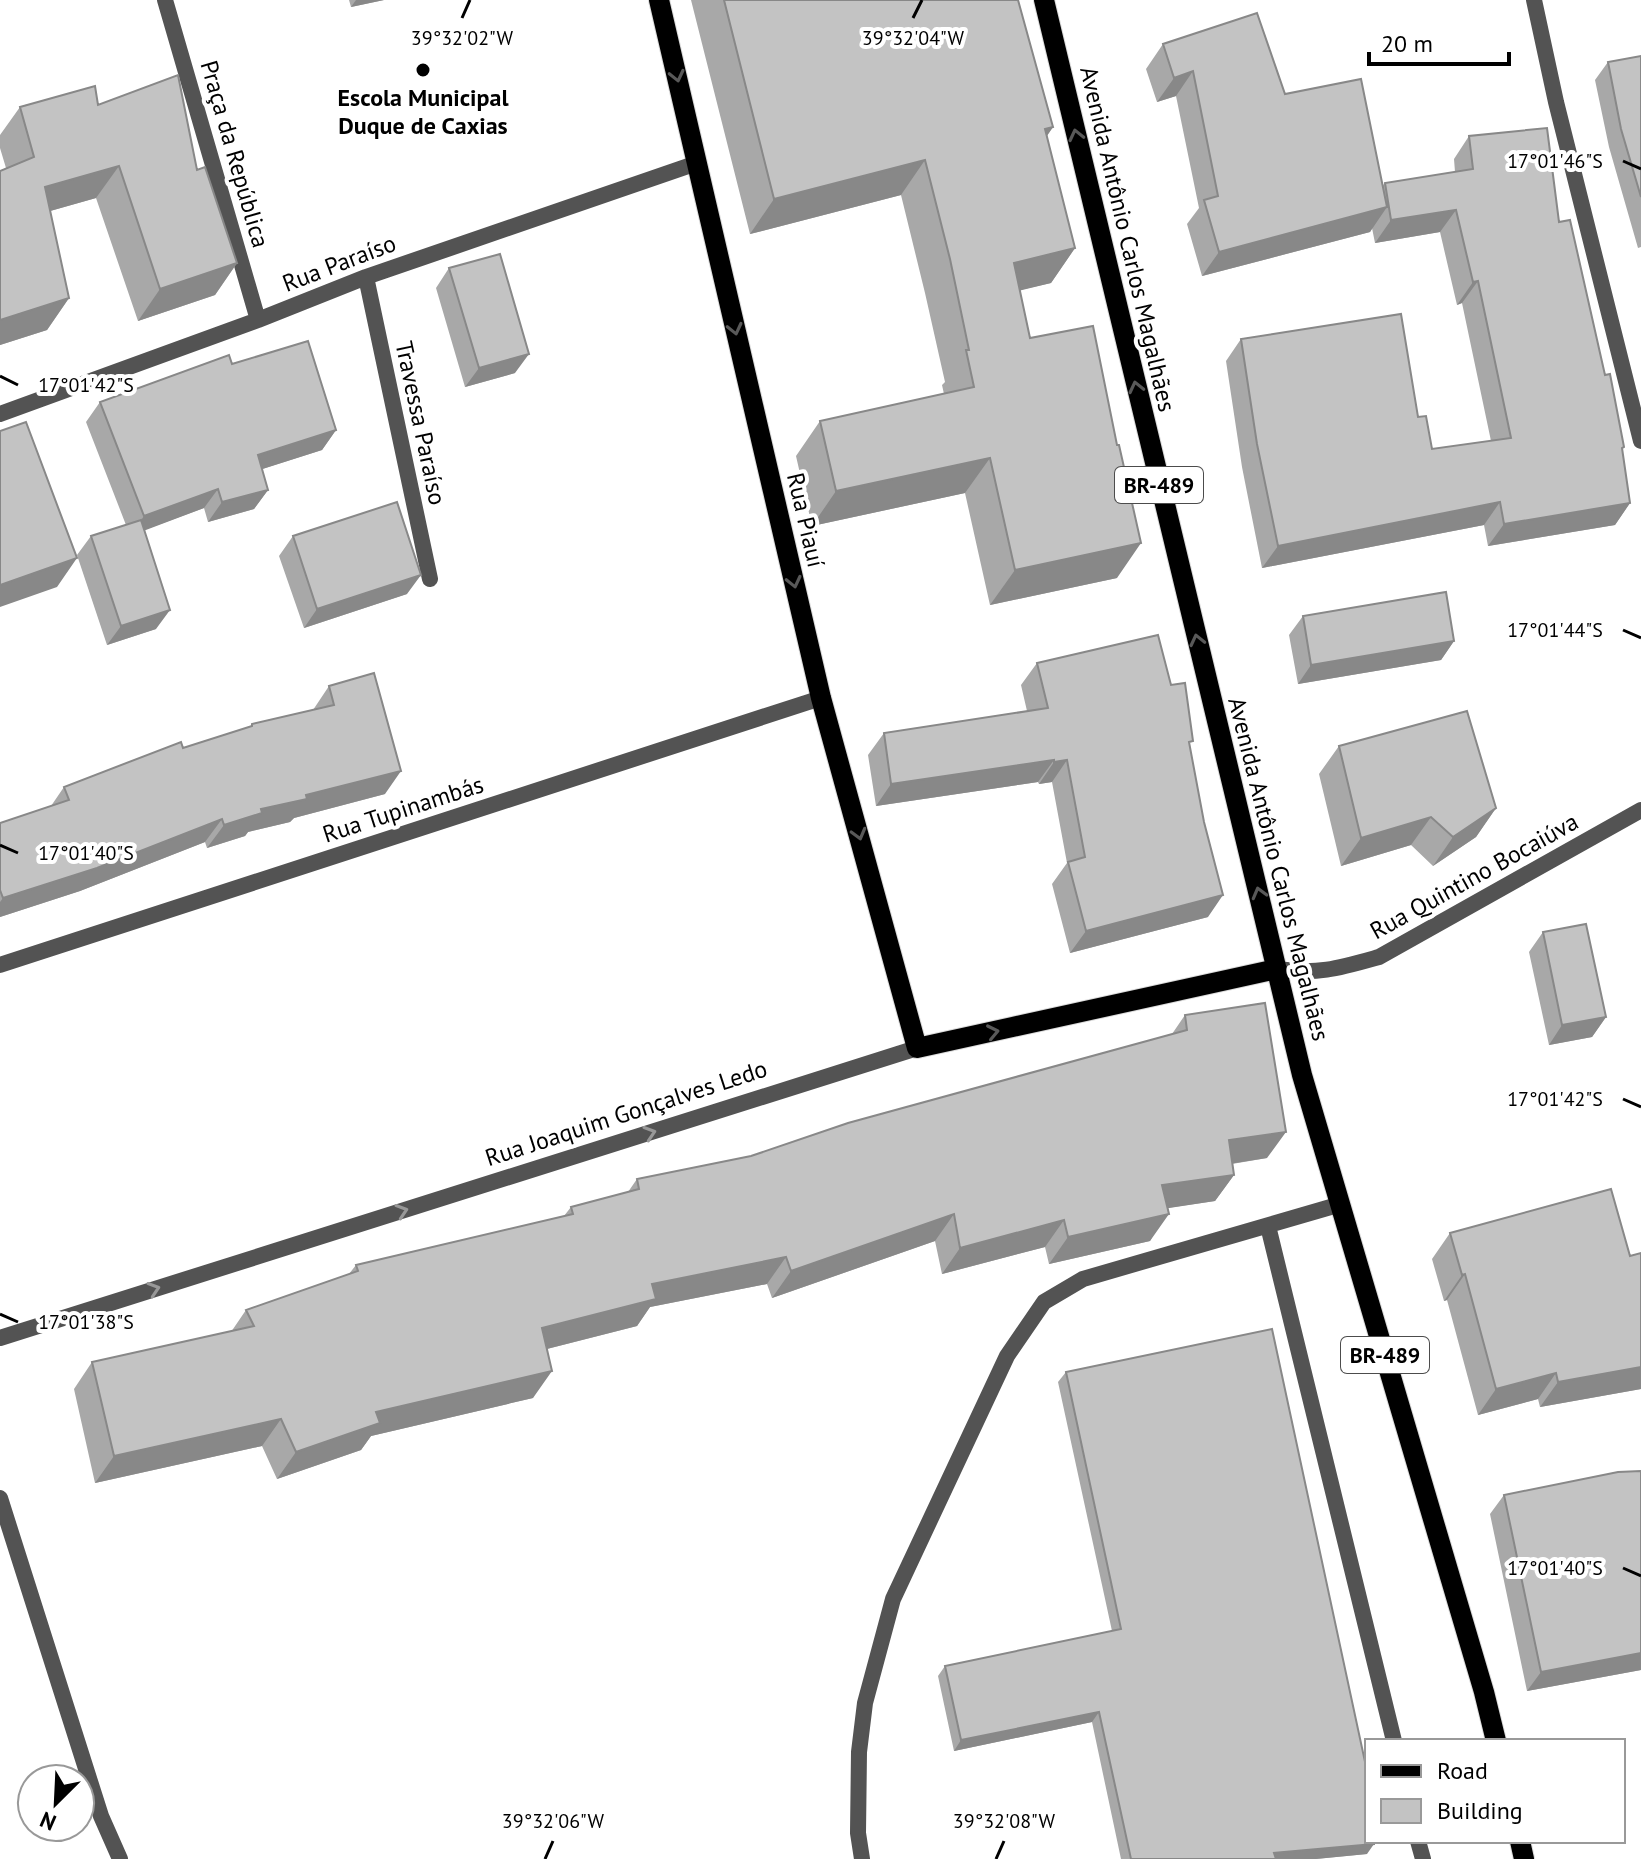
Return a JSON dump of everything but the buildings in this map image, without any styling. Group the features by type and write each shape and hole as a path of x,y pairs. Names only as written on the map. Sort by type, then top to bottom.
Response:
{"main road":[{"name":"Rua Piauí","path":"659,0 821,698 917,1048"},
{"name":"Avenida Antônio Carlos Magalhães","path":"1044,0 1302,1075 1480,1676 1496,1739"},
{"name":"Rua Joaquim Gonçalves Ledo","path":"917,1048 1277,969"}],"street":[{"name":"Praça da República","path":"165,0 258,320"},
{"path":"1534,0 1556,102 1641,441"},
{"name":"Rua Paraíso","path":"0,414 258,320 366,277 697,163"},
{"name":"Travessa Paraíso","path":"366,277 430,579"},
{"name":"Rua Tupinambás","path":"0,965 821,698"},
{"name":"Rua Quintino Bocaiúva","path":"1277,969 1307,973 1379,957 1641,810"},
{"name":"Rua Joaquim Gonçalves Ledo","path":"0,1338 917,1048"},
{"path":"862,1859 858,1833 859,1752 865,1703 893,1599 1007,1356 1044,1302 1083,1279 1341,1204"},
{"path":"1268,1226 1394,1739"},
{"path":"0,1498 101,1816 120,1859"}],"place":[{"name":"Escola Municipal Duque de Caxias","path":"423,70"}]}
